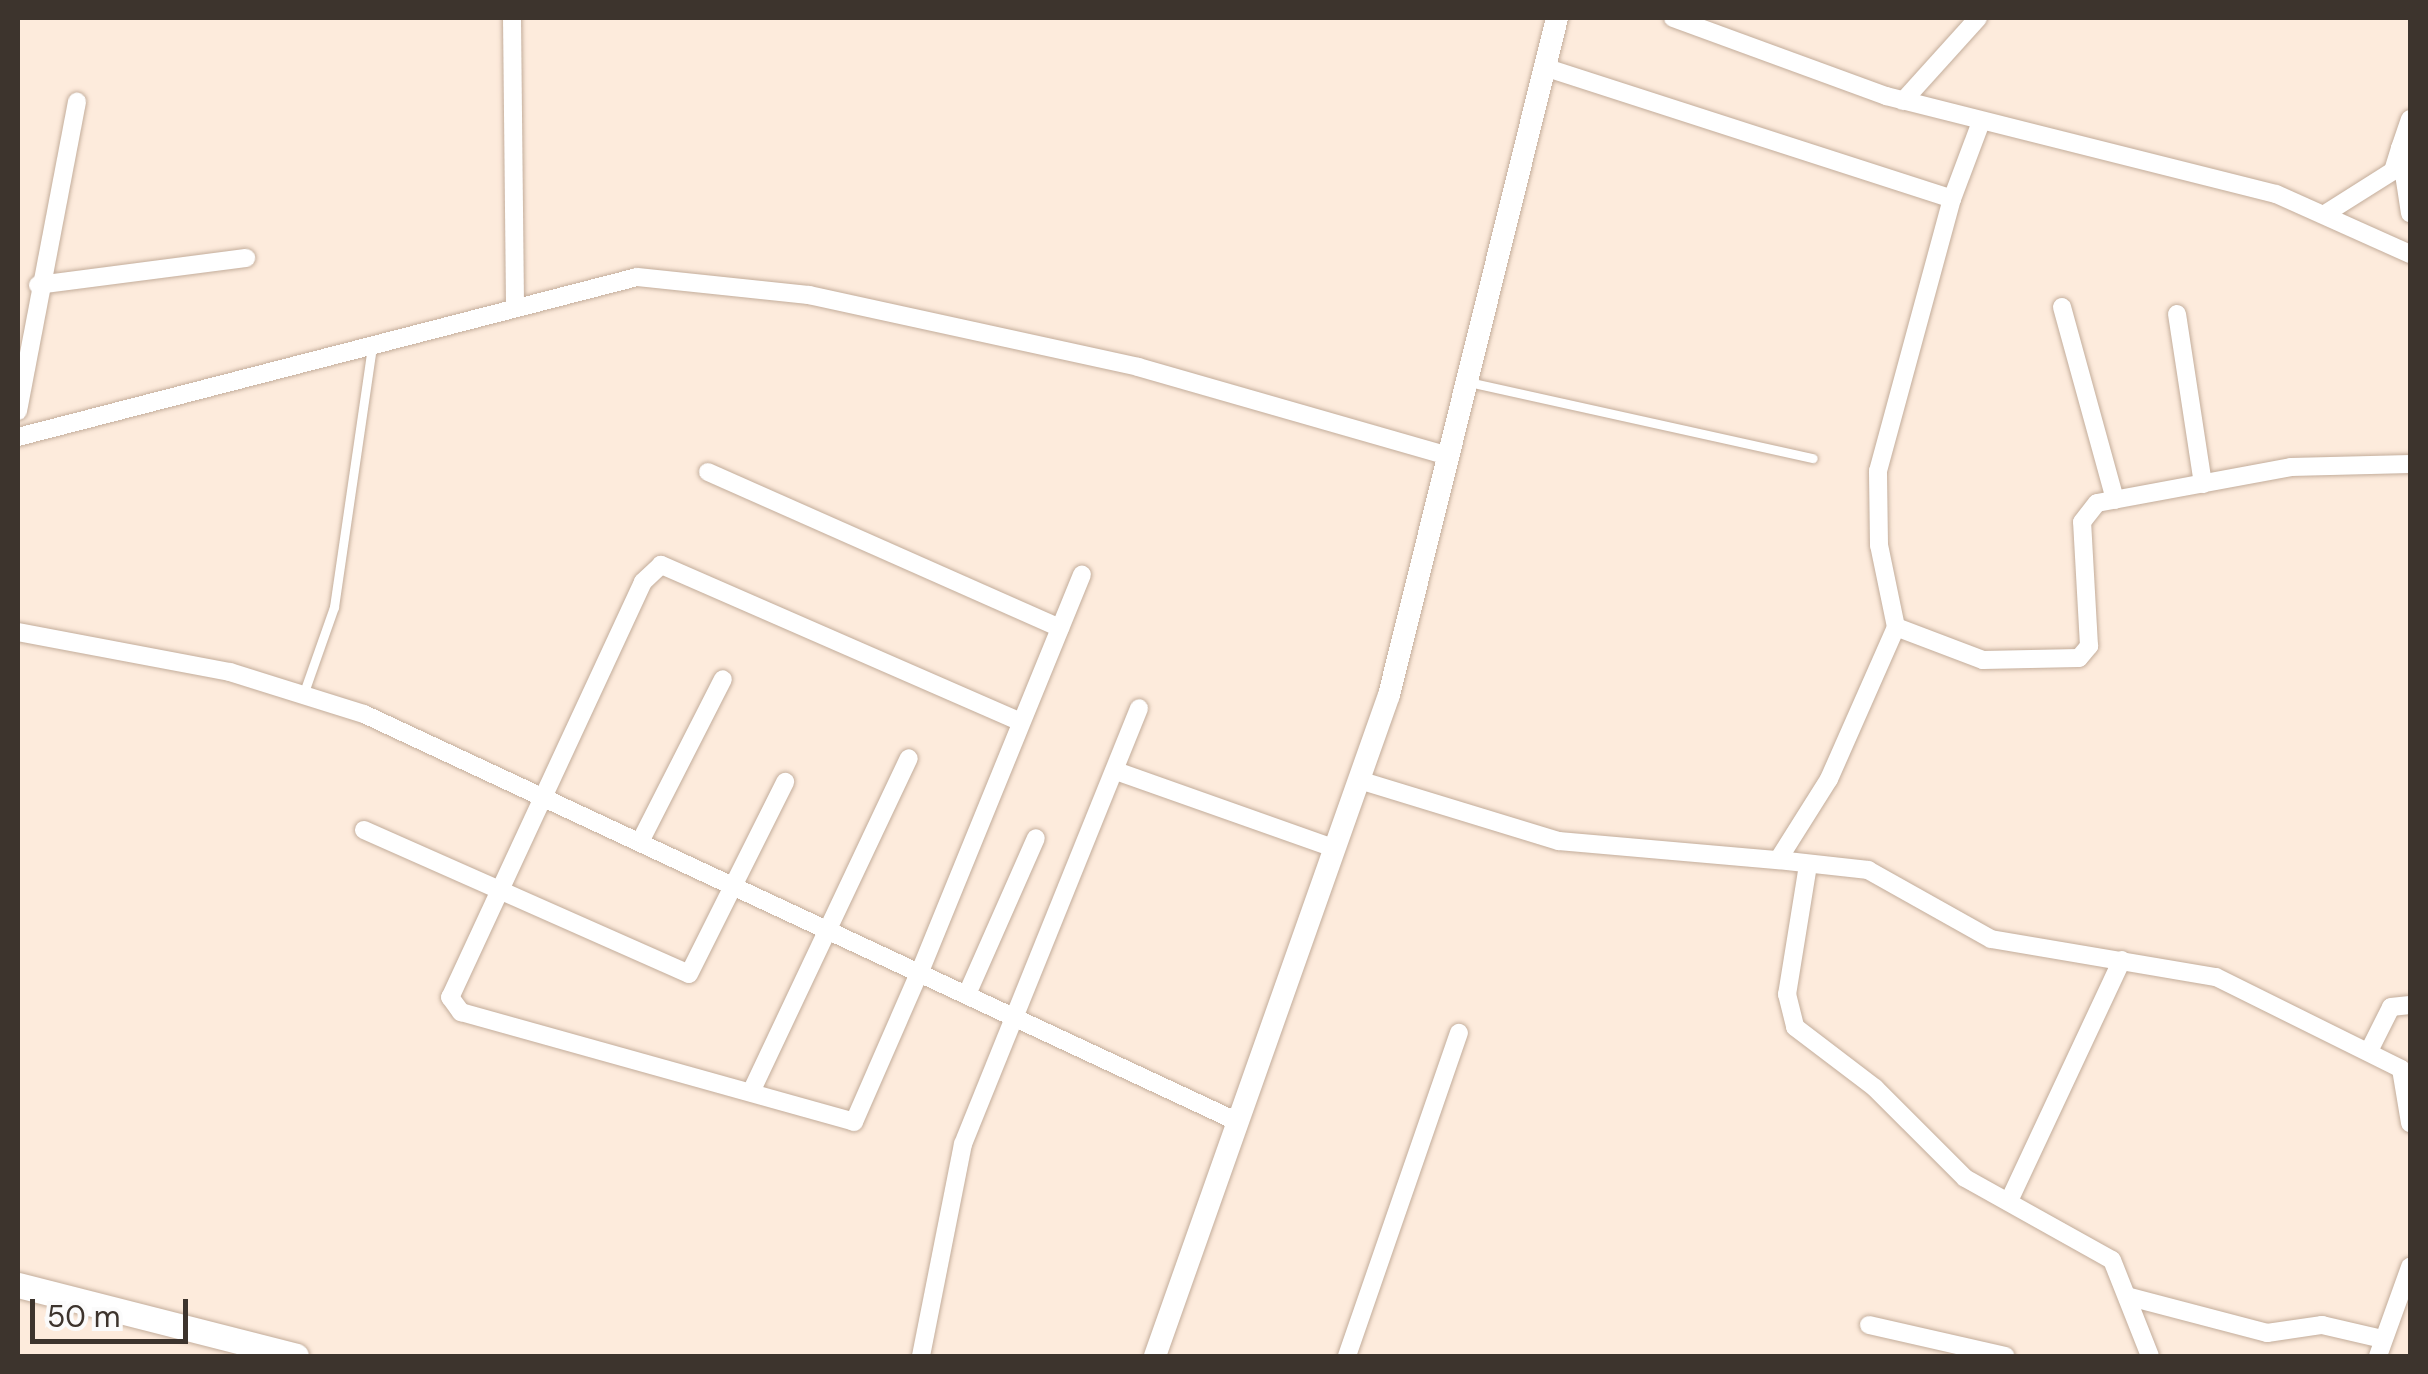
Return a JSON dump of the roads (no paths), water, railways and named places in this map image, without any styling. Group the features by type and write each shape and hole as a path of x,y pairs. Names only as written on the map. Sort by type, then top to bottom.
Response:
{"main road":[{"path":"18,1285 296,1356"}],"street":[{"path":"512,18 516,302"},
{"path":"1155,1356 1234,1120 1389,695 1557,18"},
{"path":"1673,18 1903,100 2328,212 2410,254"},
{"path":"1903,100 1978,18"},
{"path":"1544,67 1952,199"},
{"path":"18,410 38,285 77,102"},
{"path":"2328,212 2393,171 2410,119"},
{"path":"1778,860 1829,780 1896,627 1879,544 1878,470 1952,199 1981,122"},
{"path":"2400,148 2410,213"},
{"path":"38,285 246,258"},
{"path":"18,437 516,302 637,277 809,295 1138,366 1448,456"},
{"path":"2062,307 2115,500"},
{"path":"2177,314 2203,484"},
{"path":"1896,627 1983,660 2079,658 2089,646 2082,522 2097,503 2291,467 2410,464"},
{"path":"708,472 1060,628"},
{"path":"1020,722 661,565 644,582 451,987 462,1012 854,1122 1082,575"},
{"path":"18,632 303,695 541,793 737,880 828,929 921,969 1234,1120"},
{"path":"642,838 723,679"},
{"path":"921,1356 964,1144 1140,708"},
{"path":"751,1092 910,758"},
{"path":"1116,770 1334,848"},
{"path":"1359,780 1559,841 1868,870 1991,940 2216,977 2369,1051 2407,1076 2410,1123"},
{"path":"364,830 683,974 696,967 785,782"},
{"path":"968,992 1036,838"},
{"path":"1808,865 1787,994 1795,1028 1875,1088 1966,1178 2112,1260 2130,1297 2150,1356"},
{"path":"2009,1201 2122,960"},
{"path":"2369,1051 2391,1008 2410,1005"},
{"path":"1347,1356 1459,1033"},
{"path":"2130,1297 2267,1333 2322,1326 2380,1348 2410,1267"},
{"path":"1869,1326 2006,1356"}],"lane":[{"path":"303,695 334,607 373,340"},
{"path":"1466,382 1813,458"}]}
